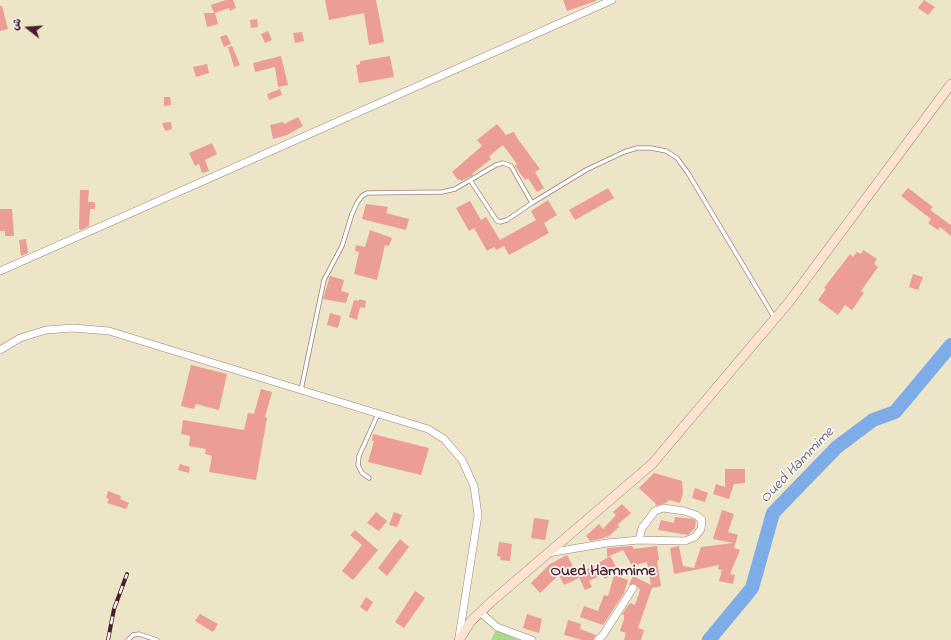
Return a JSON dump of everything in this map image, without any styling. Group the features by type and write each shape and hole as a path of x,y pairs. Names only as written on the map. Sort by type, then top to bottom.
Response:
{"main road":[{"path":"459,640 471,621 480,612 652,464 775,318 951,84"}],"street":[{"path":"0,271 612,0"},
{"path":"0,350 20,338 46,330 73,328 109,331 301,391 379,413 428,429 444,439 462,460 474,486 478,515 459,640"},
{"path":"548,553 607,542 640,540 685,541 695,537 701,529 702,520 696,515 684,511 663,508 655,511 642,528 640,540"},
{"path":"598,640 604,635 633,588"},
{"path":"480,612 497,627 532,640"}],"lane":[{"path":"470,180 496,221 500,222 507,220 586,170 624,152 637,148 651,148 666,151 677,158 688,173 775,318"},
{"path":"301,391 324,280 342,246 357,202 367,193 442,192 455,189 496,165 507,163 511,166 532,203"},
{"path":"369,478 362,473 358,465 359,456 379,413"},
{"path":"128,640 133,635 139,634 157,640"}],"green space":[{"path":"496,630 519,640 491,640"}],"building":[{"path":"226,0 233,0 236,8 230,11 229,8 215,13 218,24 207,27 204,13 214,13 211,5"},
{"path":"325,0 376,0 384,42 369,45 364,13 329,20"},
{"path":"563,0 596,0 596,1 567,11"},
{"path":"924,0 935,7 928,15 918,8"},
{"path":"0,6 2,6 8,29 0,31"},
{"path":"257,19 258,27 251,28 250,20"},
{"path":"268,31 272,40 265,43 261,34"},
{"path":"302,32 304,41 295,43 293,33"},
{"path":"227,35 231,44 224,47 220,37"},
{"path":"232,46 240,65 234,67 228,47"},
{"path":"281,56 288,85 278,87 275,67 255,72 253,63"},
{"path":"390,56 394,77 359,83 356,65 360,64 360,61"},
{"path":"207,64 209,73 196,77 193,67"},
{"path":"280,89 282,95 269,100 267,94"},
{"path":"164,97 170,97 171,105 164,106"},
{"path":"298,117 303,126 287,135 273,139 270,125 283,122 284,124"},
{"path":"171,122 172,129 165,131 162,123"},
{"path":"497,124 506,135 514,132 540,169 535,172 544,188 537,192 528,178 525,180 515,166 517,164 503,145 489,156 491,159 472,174 473,175 461,181 459,179 458,180 452,172 482,146 477,140"},
{"path":"212,143 217,154 205,160 209,171 202,173 199,164 195,166 189,153"},
{"path":"608,188 614,198 575,220 569,210"},
{"path":"908,188 933,207 930,210 951,225 951,236 940,227 938,230 928,223 931,219 901,196"},
{"path":"80,190 89,190 88,202 95,202 95,209 90,209 89,226 81,230 79,229"},
{"path":"548,200 557,215 544,223 549,233 509,255 504,246 496,250 494,247 487,251 474,228 469,231 456,208 470,201 481,220 486,217 500,240 536,220 531,211"},
{"path":"366,204 388,207 386,213 409,219 406,230 362,219"},
{"path":"0,209 12,209 14,236 5,236 5,231 0,231"},
{"path":"370,230 392,238 389,246 385,245 377,280 354,274 359,252 355,251 356,245 365,247"},
{"path":"26,239 28,253 21,256 19,240"},
{"path":"863,250 877,259 874,264 878,267 861,291 864,293 852,310 845,305 838,315 818,300 826,289 824,288 850,254 853,257 857,252 861,254"},
{"path":"913,274 923,277 918,290 909,287"},
{"path":"330,276 344,280 341,291 349,293 346,303 323,299"},
{"path":"359,299 366,301 365,308 360,307 357,320 349,317 354,300 359,301"},
{"path":"330,313 341,316 338,328 327,325"},
{"path":"191,365 227,374 219,410 196,404 194,409 181,406"},
{"path":"261,389 272,392 265,417 267,418 256,480 209,472 212,456 205,454 206,449 189,446 190,436 181,434 183,420 244,430 248,413 254,414"},
{"path":"373,434 429,448 421,475 368,462 374,441 372,441"},
{"path":"180,464 190,467 189,473 178,470"},
{"path":"725,469 745,469 745,483 734,484 729,499 713,494 716,484 725,487"},
{"path":"654,473 682,481 683,493 680,503 669,500 666,503 655,506 656,504 639,488"},
{"path":"695,488 708,493 705,502 692,498"},
{"path":"108,491 121,496 120,499 129,503 126,509 107,503 109,499 106,498"},
{"path":"622,504 631,513 617,525 620,526 607,538 607,536 590,541 586,536 599,524 603,529 616,515 613,512"},
{"path":"722,510 734,514 728,532 738,535 734,548 740,550 730,574 735,575 733,584 719,581 722,570 718,569 719,565 674,574 670,548 679,546 683,566 694,568 701,547 733,543 713,539"},
{"path":"376,512 387,521 379,531 367,523"},
{"path":"394,512 402,515 397,527 389,525"},
{"path":"675,517 694,519 696,521 695,528 688,535 658,530 661,520 674,523"},
{"path":"534,518 549,520 545,540 531,538"},
{"path":"355,530 378,550 353,580 342,571 362,545 350,535"},
{"path":"400,539 409,547 387,576 378,568"},
{"path":"499,542 512,544 510,561 500,560 501,557 497,556"},
{"path":"632,546 634,549 657,546 659,560 657,561 661,586 652,588 638,628 644,630 641,640 624,640 626,633 620,631 624,619 624,615 622,614 630,603 635,605 640,590 635,584 629,585 633,576 651,585 647,562 632,566 623,550 607,557 607,548"},
{"path":"567,555 579,578 564,585 559,575 540,593 531,583 550,564"},
{"path":"610,556 618,570 605,579 602,575 589,581 592,587 585,590 577,573 592,567"},
{"path":"614,575 628,580 624,593 603,625 580,617 584,606 598,611 604,595 608,596"},
{"path":"415,591 425,598 404,628 395,622"},
{"path":"366,597 373,602 367,612 360,607"},
{"path":"200,614 218,624 213,632 195,621"},
{"path":"527,614 542,619 539,633 523,628"},
{"path":"568,620 581,624 580,629 596,635 593,640 582,640 564,635"}],"waterway":[{"name":"Oued Hammime","path":"709,640 752,588 773,513 837,447 873,420 895,412 951,345"}],"railway":[{"path":"108,640 114,609 127,574"}],"district":[{"name":"Oued Hammime","path":"603,572"}]}
